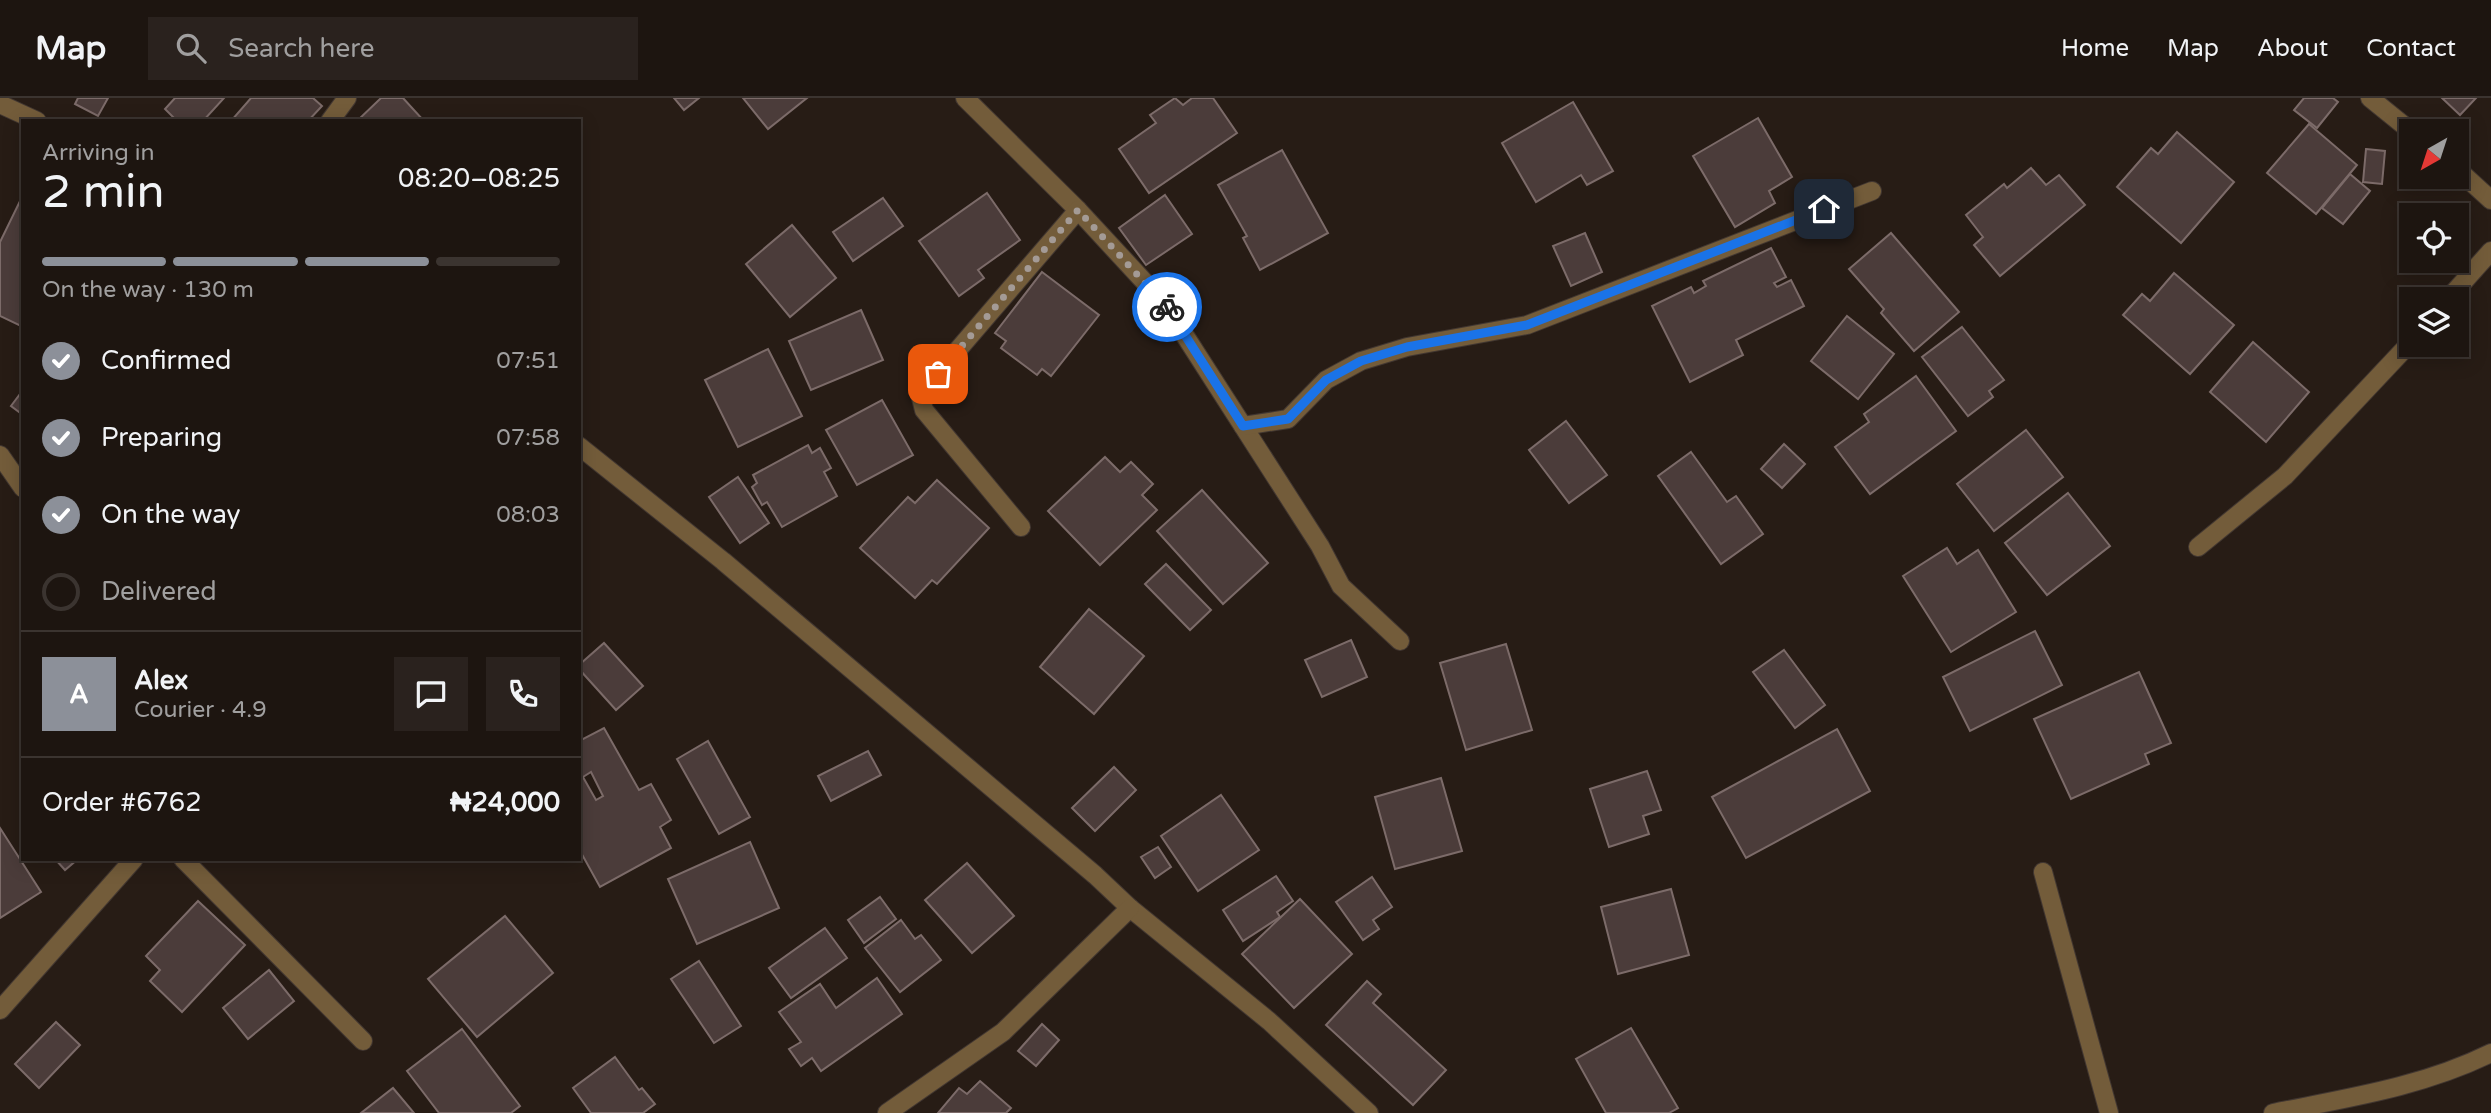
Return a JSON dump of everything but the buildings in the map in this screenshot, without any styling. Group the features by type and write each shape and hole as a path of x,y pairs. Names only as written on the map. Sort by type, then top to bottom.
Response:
{"street":[{"path":"331,119 347,98"},
{"path":"965,98 1078,210 1164,303 1320,546 1341,586 1400,641"},
{"path":"2370,98 2399,121"},
{"path":"1,106 32,119"},
{"path":"2469,180 2491,200"},
{"path":"1243,426 1288,419 1326,380 1361,361 1407,347 1527,325 1872,191"},
{"path":"1021,527 924,410 920,394 1078,210"},
{"path":"2459,287 2491,251"},
{"path":"2198,547 2285,476 2399,355"},
{"path":"581,448 723,561 1084,866 1130,908 1269,1021 1369,1113"},
{"path":"0,455 21,485"},
{"path":"0,1010 132,861"},
{"path":"185,861 363,1041"},
{"path":"2043,872 2109,1113"},
{"path":"887,1113 1003,1032 1130,908"},
{"path":"2273,1113 2380,1091 2451,1072 2491,1053"}],"way so far":[{"path":"938,374 1078,210 1167,307"}],"route":[{"path":"1167,307 1243,426 1288,419 1326,380 1361,361 1407,347 1527,325 1824,209"}]}
